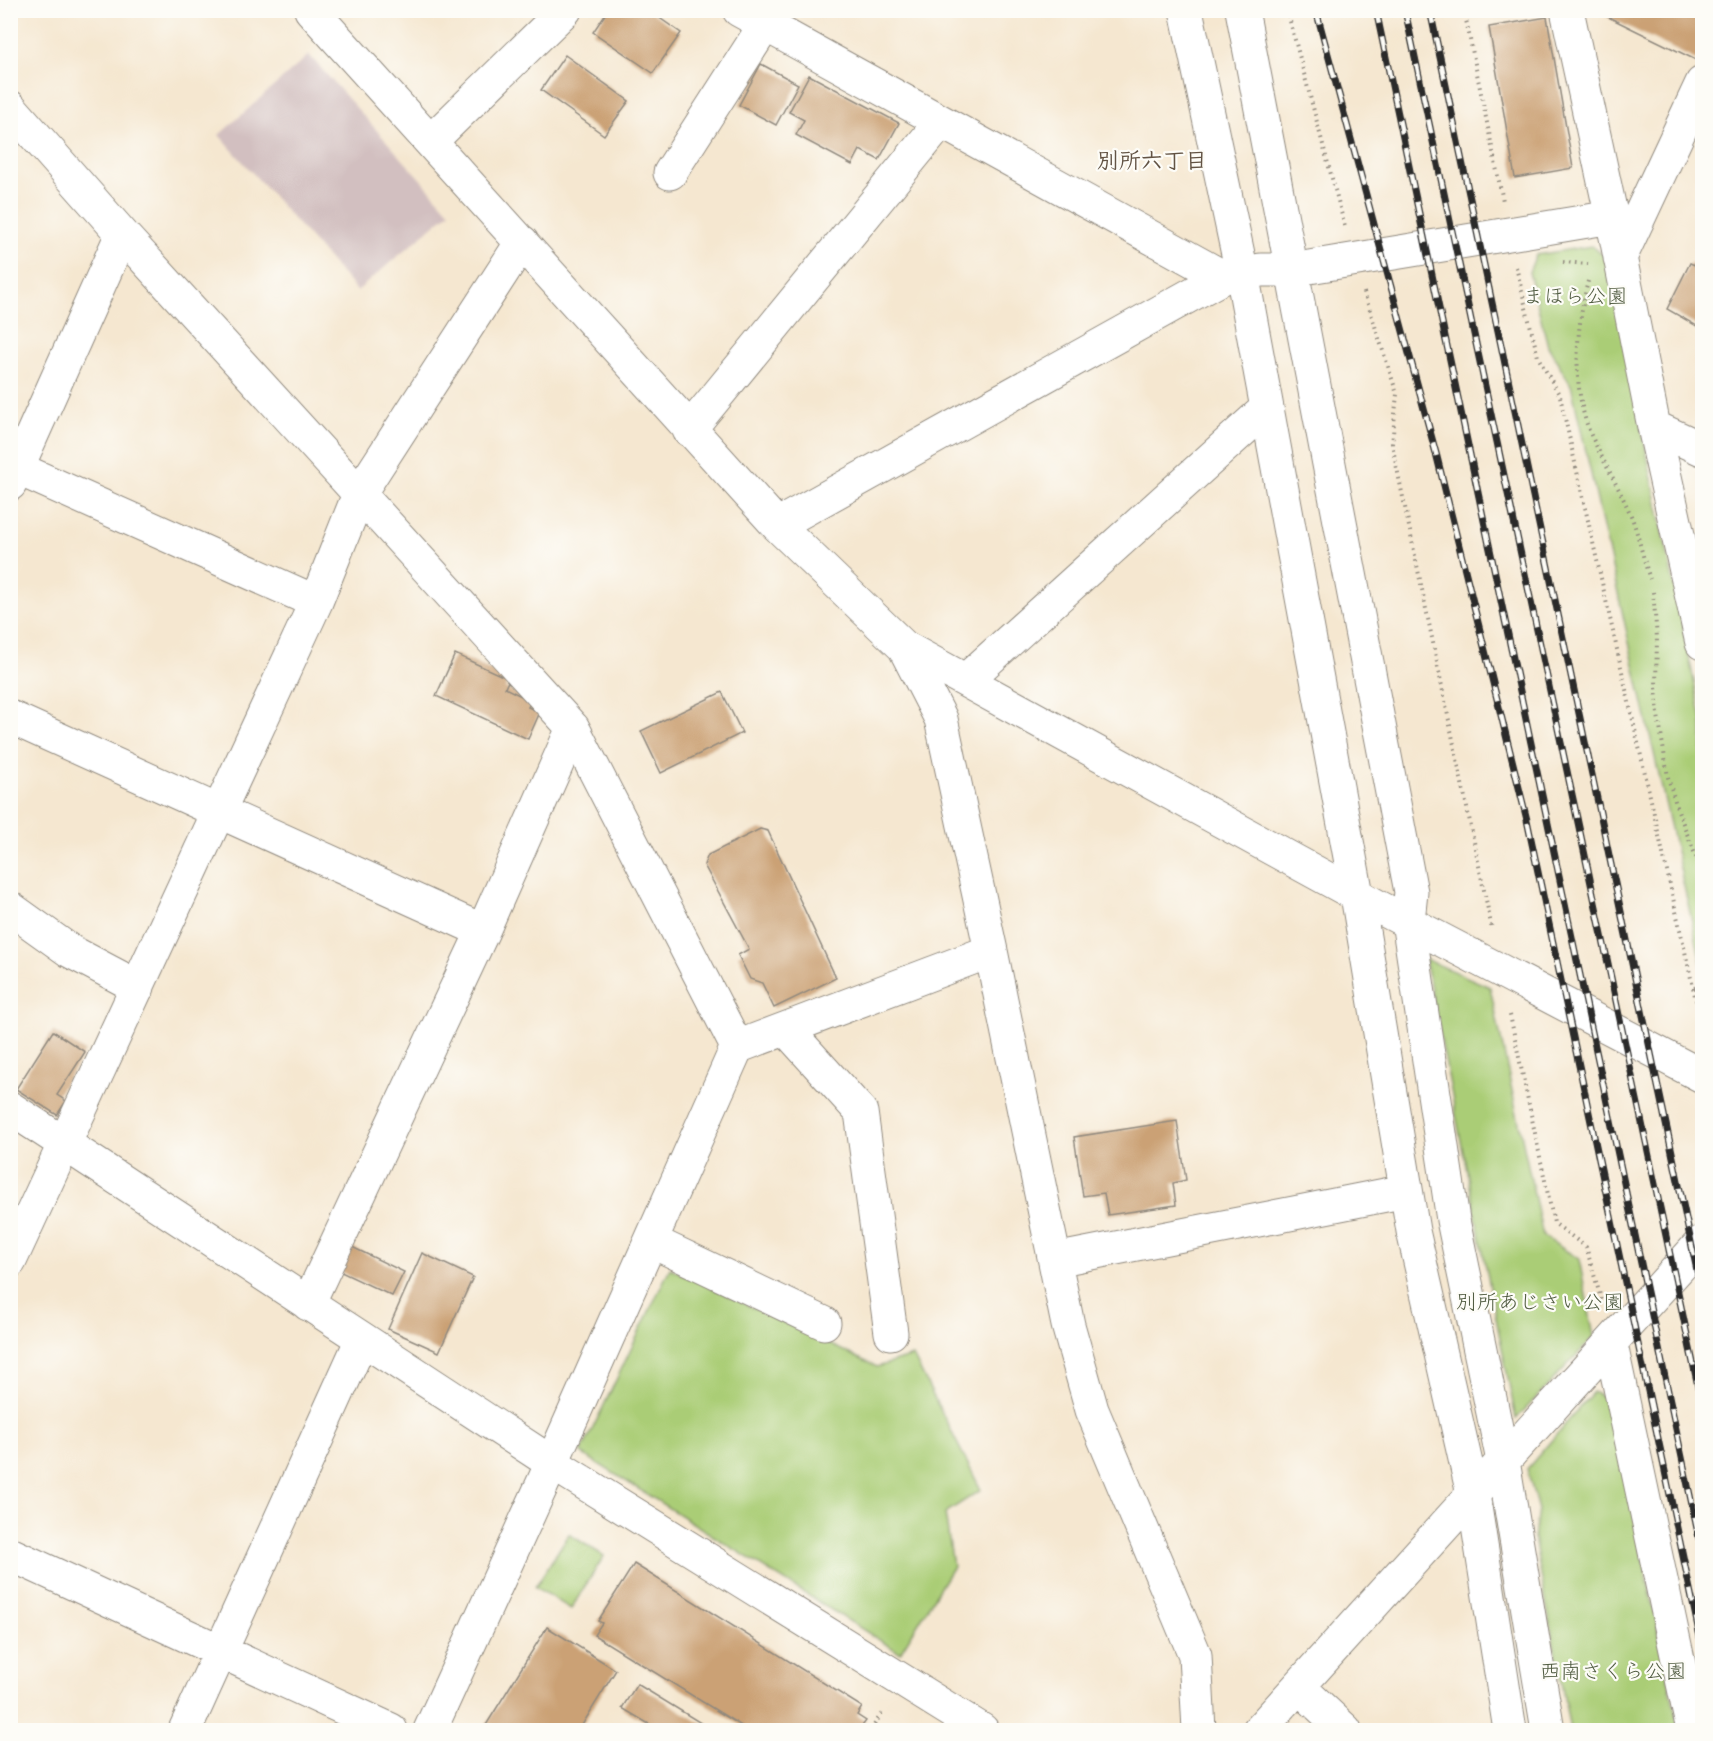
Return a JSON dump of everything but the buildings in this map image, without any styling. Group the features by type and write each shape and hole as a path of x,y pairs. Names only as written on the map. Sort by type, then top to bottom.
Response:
{"street":[{"path":"311,10 777,525 904,647 1357,895 1702,1076"},
{"path":"431,141 565,10"},
{"path":"1186,10 1232,275 1267,408 1357,895 1413,1230 1473,1494 1510,1731"},
{"path":"1242,10 1411,892 1408,921 1453,1220 1503,1461 1548,1731"},
{"path":"1568,10 1654,427 1702,643"},
{"path":"670,173 752,18 941,122 1232,275"},
{"path":"1620,258 1702,83"},
{"path":"10,107 122,234 573,728 737,1047"},
{"path":"689,430 941,122"},
{"path":"777,525 1232,275 1261,270 1291,270 1612,217"},
{"path":"122,234 13,472 316,602"},
{"path":"10,1261 316,602 359,494 522,242"},
{"path":"966,680 1267,408"},
{"path":"1654,427 1702,449"},
{"path":"904,647 941,720 992,951 1068,1325 1092,1410 1195,1655 1199,1731"},
{"path":"10,717 483,932"},
{"path":"308,1304 483,932 573,728"},
{"path":"10,908 70,951 138,987"},
{"path":"430,1731 737,1047 992,951"},
{"path":"786,1029 861,1112 891,1333"},
{"path":"10,1108 552,1463 982,1731"},
{"path":"1054,1260 1406,1191"},
{"path":"651,1241 824,1323"},
{"path":"1259,1731 1702,1242"},
{"path":"185,1731 362,1339"},
{"path":"1611,1345 1693,1731"},
{"path":"10,1554 391,1731"},
{"path":"1299,1687 1345,1731"}],"path":[{"path":"1287,10 1353,260 1397,394 1392,444 1554,1223 1586,1247 1603,1305 1611,1345"},
{"path":"1464,10 1504,208"},
{"path":"1515,260 1538,357 1560,396 1702,1027"},
{"path":"1590,274 1581,313 1578,343 1578,368 1583,411 1591,434 1632,519 1653,588 1657,637 1658,715 1668,777 1677,808 1702,872"},
{"path":"1694,988 1702,986"},
{"path":"872,1731 888,1705"}],"shaded area":[{"path":"309,55 450,212 357,291 219,135"}],"green space":[{"name":"まほら公園","path":"1592,246 1606,257 1702,720 1702,966 1571,385 1548,346 1529,272 1536,255"},
{"name":"別所あじさい公園","path":"1425,959 1490,987 1543,1236 1579,1259 1594,1337 1516,1419"},
{"path":"670,1268 877,1367 913,1356 981,1490 945,1513 953,1566 900,1653 581,1453"},
{"name":"西南さくら公園","path":"1593,1392 1610,1401 1679,1730 1570,1730 1534,1538 1538,1510 1527,1469"},
{"path":"569,1534 604,1556 571,1609 535,1587"}],"railway":[{"path":"1316,10 1437,457 1527,820 1702,1646"},
{"path":"1376,10 1702,1552"},
{"path":"1405,10 1702,1405"},
{"path":"1430,10 1702,1294"}],"district":[{"name":"別所六丁目","path":"1152,160"}]}
